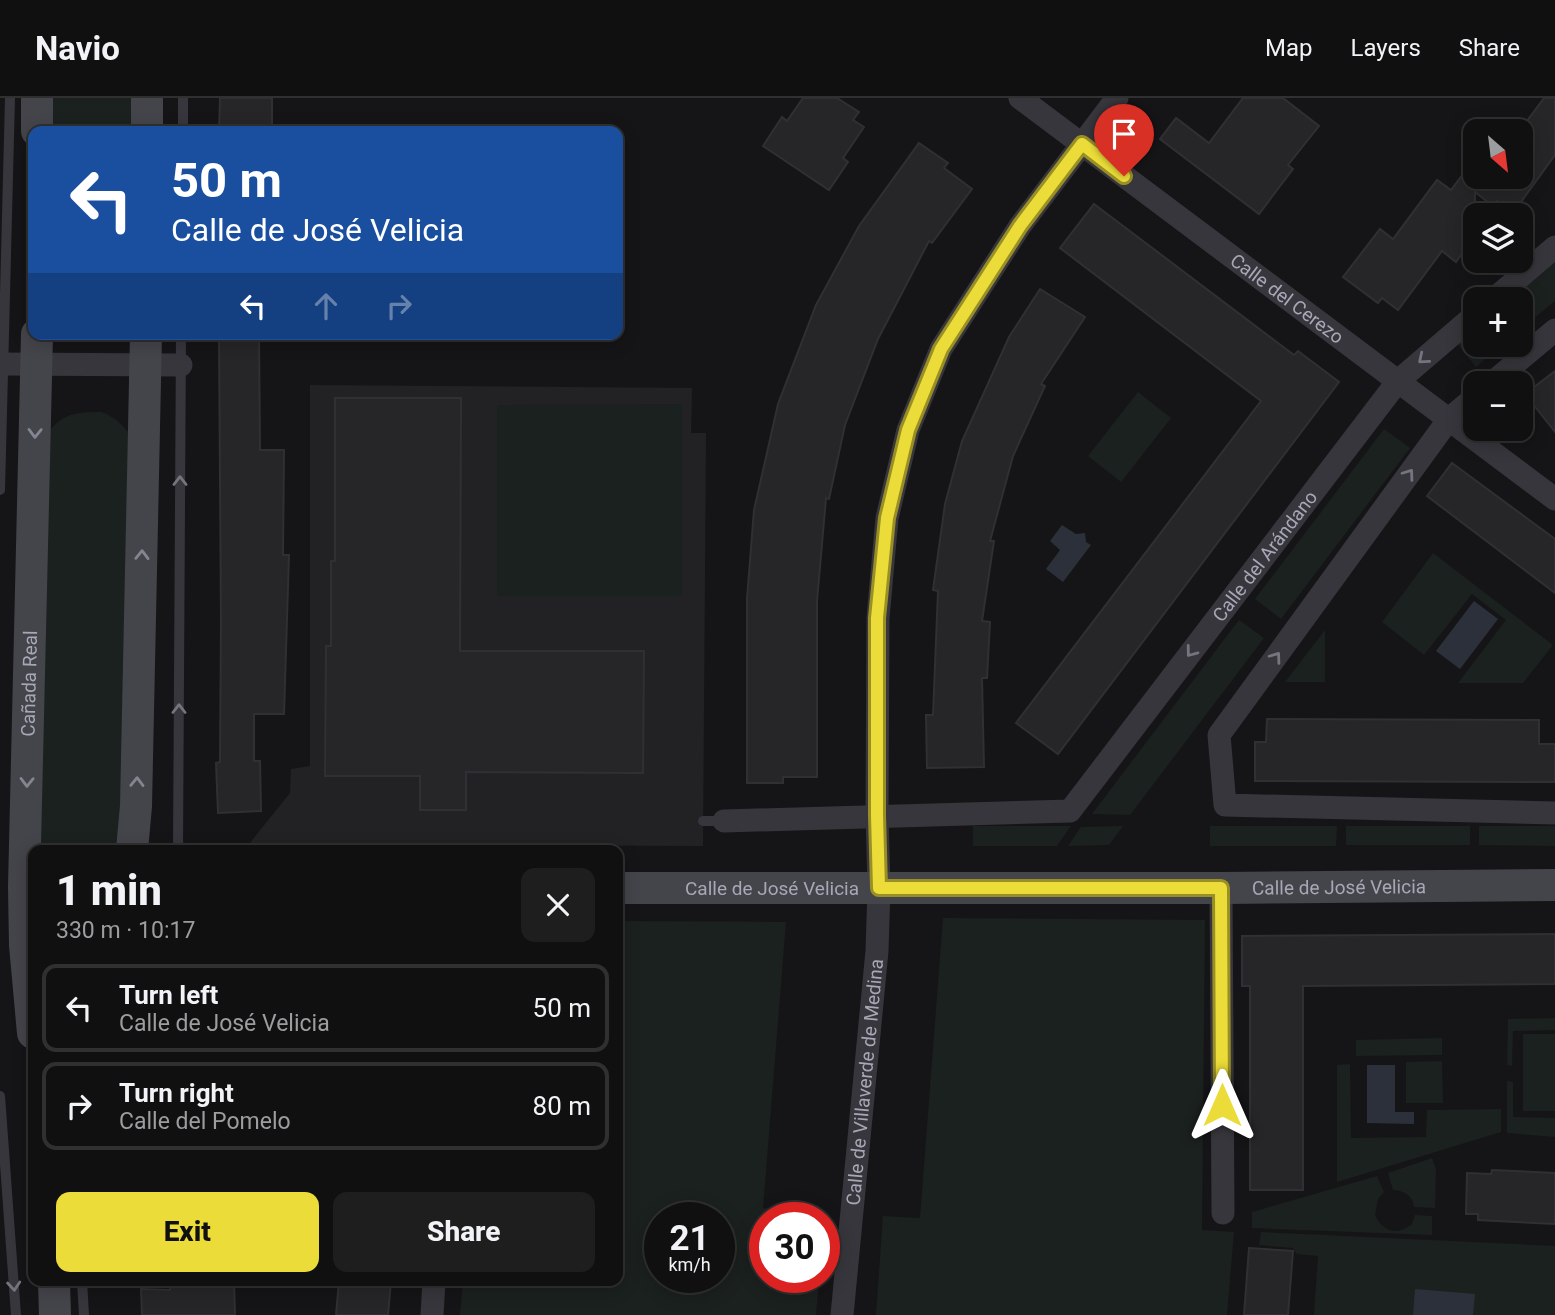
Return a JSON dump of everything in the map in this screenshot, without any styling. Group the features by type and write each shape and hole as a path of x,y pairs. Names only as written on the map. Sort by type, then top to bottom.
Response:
{"street":[{"path":"37,98 37,126"},
{"path":"147,98 147,126"},
{"name":"Calle del Cerezo","path":"1020,98 1555,499"},
{"name":"Calle de Villaverde de Medina","path":"842,1315 877,951 877,618 887,518 908,430 941,349 1020,226 1117,98"},
{"path":"1508,287 1555,247"},
{"name":"Calle del Arándano","path":"877,815 1070,811 1398,381 1463,325"},
{"path":"1506,371 1555,330"},
{"path":"2,364 37,349 146,349 181,365"},
{"name":"Cañada Real","path":"30,845 37,349"},
{"path":"132,845 136,806 146,349"},
{"path":"1463,407 1449,419 1219,736 1225,805 1555,813"},
{"path":"714,821 877,815"},
{"name":"Calle de José Velicia","path":"623,888 1555,885"},
{"path":"1221,888 1223,1213"},
{"name":"Cañada Real","path":"28,902 25,945 28,978"},
{"path":"54,1286 55,1315"},
{"path":"432,1315 434,1286"}],"lane":[{"path":"0,490 10,98"},
{"path":"183,98 183,126"},
{"path":"178,845 181,340"},
{"path":"0,1096 16,1315"},
{"path":"82,1286 84,1315"}],"shaded area":[{"path":"52,98 142,98 142,126 52,126"},
{"path":"1555,259 1555,301 1533,319 1533,287 1521,287"},
{"path":"1463,336 1463,351 1456,342"},
{"path":"1468,357 1488,357 1476,367"},
{"path":"310,385 692,388 691,433 706,433 703,846 249,844 290,793 291,769 310,766"},
{"path":"1138,392 1171,418 1121,482 1088,456"},
{"path":"682,404 682,596 497,596 497,405"},
{"path":"101,412 112,417 133,441 125,845 37,845 44,439 61,419 82,413"},
{"path":"1384,429 1410,448 1281,619 1255,599"},
{"path":"1062,525 1076,534 1085,533 1086,542 1091,545 1063,582 1046,569 1060,550 1050,541"},
{"path":"1433,553 1553,645 1523,683 1458,683 1506,620 1472,594 1424,655 1382,622"},
{"path":"1474,601 1498,619 1460,669 1436,651"},
{"path":"1239,620 1264,638 1130,815 1092,814"},
{"path":"1325,630 1325,682 1285,682"},
{"path":"973,826 1071,826 1057,846 973,846"},
{"path":"1123,826 1109,845 1068,846 1081,827"},
{"path":"1210,826 1337,826 1336,846 1210,846"},
{"path":"1346,826 1470,826 1470,845 1346,845"},
{"path":"1479,826 1555,826 1555,846 1479,845"},
{"path":"943,918 1205,920 1202,1230 1234,1232 1227,1315 876,1315 883,1216 920,1218"},
{"path":"623,921 786,922 763,1202 749,1202 749,1293 818,1293 816,1315 460,1315 463,1286 623,1286"},
{"path":"1555,1018 1555,1030 1513,1031 1512,1066 1507,1065 1508,1019"},
{"path":"1523,1034 1555,1034 1555,1111 1523,1111"},
{"path":"1442,1038 1442,1055 1356,1056 1356,1040"},
{"path":"1442,1061 1443,1103 1406,1103 1406,1062"},
{"path":"1350,1064 1351,1138 1426,1137 1427,1110 1501,1109 1501,1132 1337,1182 1337,1065"},
{"path":"1367,1065 1395,1065 1395,1112 1414,1112 1414,1124 1367,1123"},
{"path":"1507,1081 1513,1082 1513,1117 1555,1118 1555,1137 1507,1133"},
{"path":"1432,1158 1436,1169 1435,1208 1414,1207 1407,1194 1393,1190 1388,1173"},
{"path":"1377,1176 1384,1192 1378,1199 1375,1215 1378,1221 1386,1228 1396,1231 1412,1224 1415,1215 1432,1216 1432,1235 1252,1228 1252,1212"},
{"path":"1261,1232 1555,1246 1555,1315 1314,1315 1318,1256 1297,1254 1293,1248 1259,1245"},
{"path":"1415,1289 1475,1294 1473,1315 1413,1315"}],"building":[{"path":"220,98 272,98 272,126 219,126"},
{"path":"803,98 837,98 859,112 853,120 864,127 843,158 848,162 829,190 763,146 782,117 787,121"},
{"path":"1243,98 1283,98 1319,126 1288,165 1293,169 1259,214 1160,139 1176,118 1209,143"},
{"path":"1544,98 1555,98 1555,155 1533,185 1533,119 1528,119"},
{"path":"919,143 948,163 944,168 972,189 932,243 929,241 878,339 845,425 829,499 826,498 817,601 817,777 783,777 783,783 747,783 747,599 754,510 778,404 816,305 859,226"},
{"path":"1463,174 1463,189 1530,189 1520,203 1489,203 1475,192 1475,203 1463,203 1463,252 1456,262 1442,251 1398,310 1382,298 1378,303 1343,277 1380,229 1393,239 1437,180 1451,190"},
{"path":"1094,204 1294,355 1298,351 1339,382 1058,754 1016,723 1261,401 1060,248"},
{"path":"1040,289 1085,317 1041,384 1045,386 1013,456 990,541 994,541 982,621 990,622 987,678 982,678 984,767 927,768 926,715 933,715 938,591 933,590 945,504 962,441 1009,337"},
{"path":"219,340 259,340 260,450 284,450 283,555 289,555 284,714 254,714 254,761 260,761 261,811 218,813 216,763 220,762"},
{"path":"1555,371 1555,432 1533,404 1533,388"},
{"path":"335,398 461,398 460,651 644,651 643,773 466,772 466,810 420,810 420,776 325,776 326,646 331,646 331,561 335,561"},
{"path":"1452,463 1555,539 1555,593 1427,496"},
{"path":"1267,719 1539,720 1539,744 1555,744 1555,782 1255,781 1255,742 1266,742"},
{"path":"1555,934 1555,984 1303,986 1303,1190 1250,1190 1250,986 1242,986 1242,936"},
{"path":"1492,1170 1555,1173 1555,1224 1478,1220 1478,1214 1466,1214 1467,1173 1491,1174"},
{"path":"1249,1248 1293,1251 1288,1315 1244,1315"},
{"path":"170,1286 234,1286 235,1315 142,1315 141,1289 170,1290"},
{"path":"339,1286 391,1286 388,1315 336,1315"}],"route":[{"path":"1124,176 1082,144 1020,226 941,349 908,430 887,518 877,618 879,888 1221,888 1222,1105"}]}
